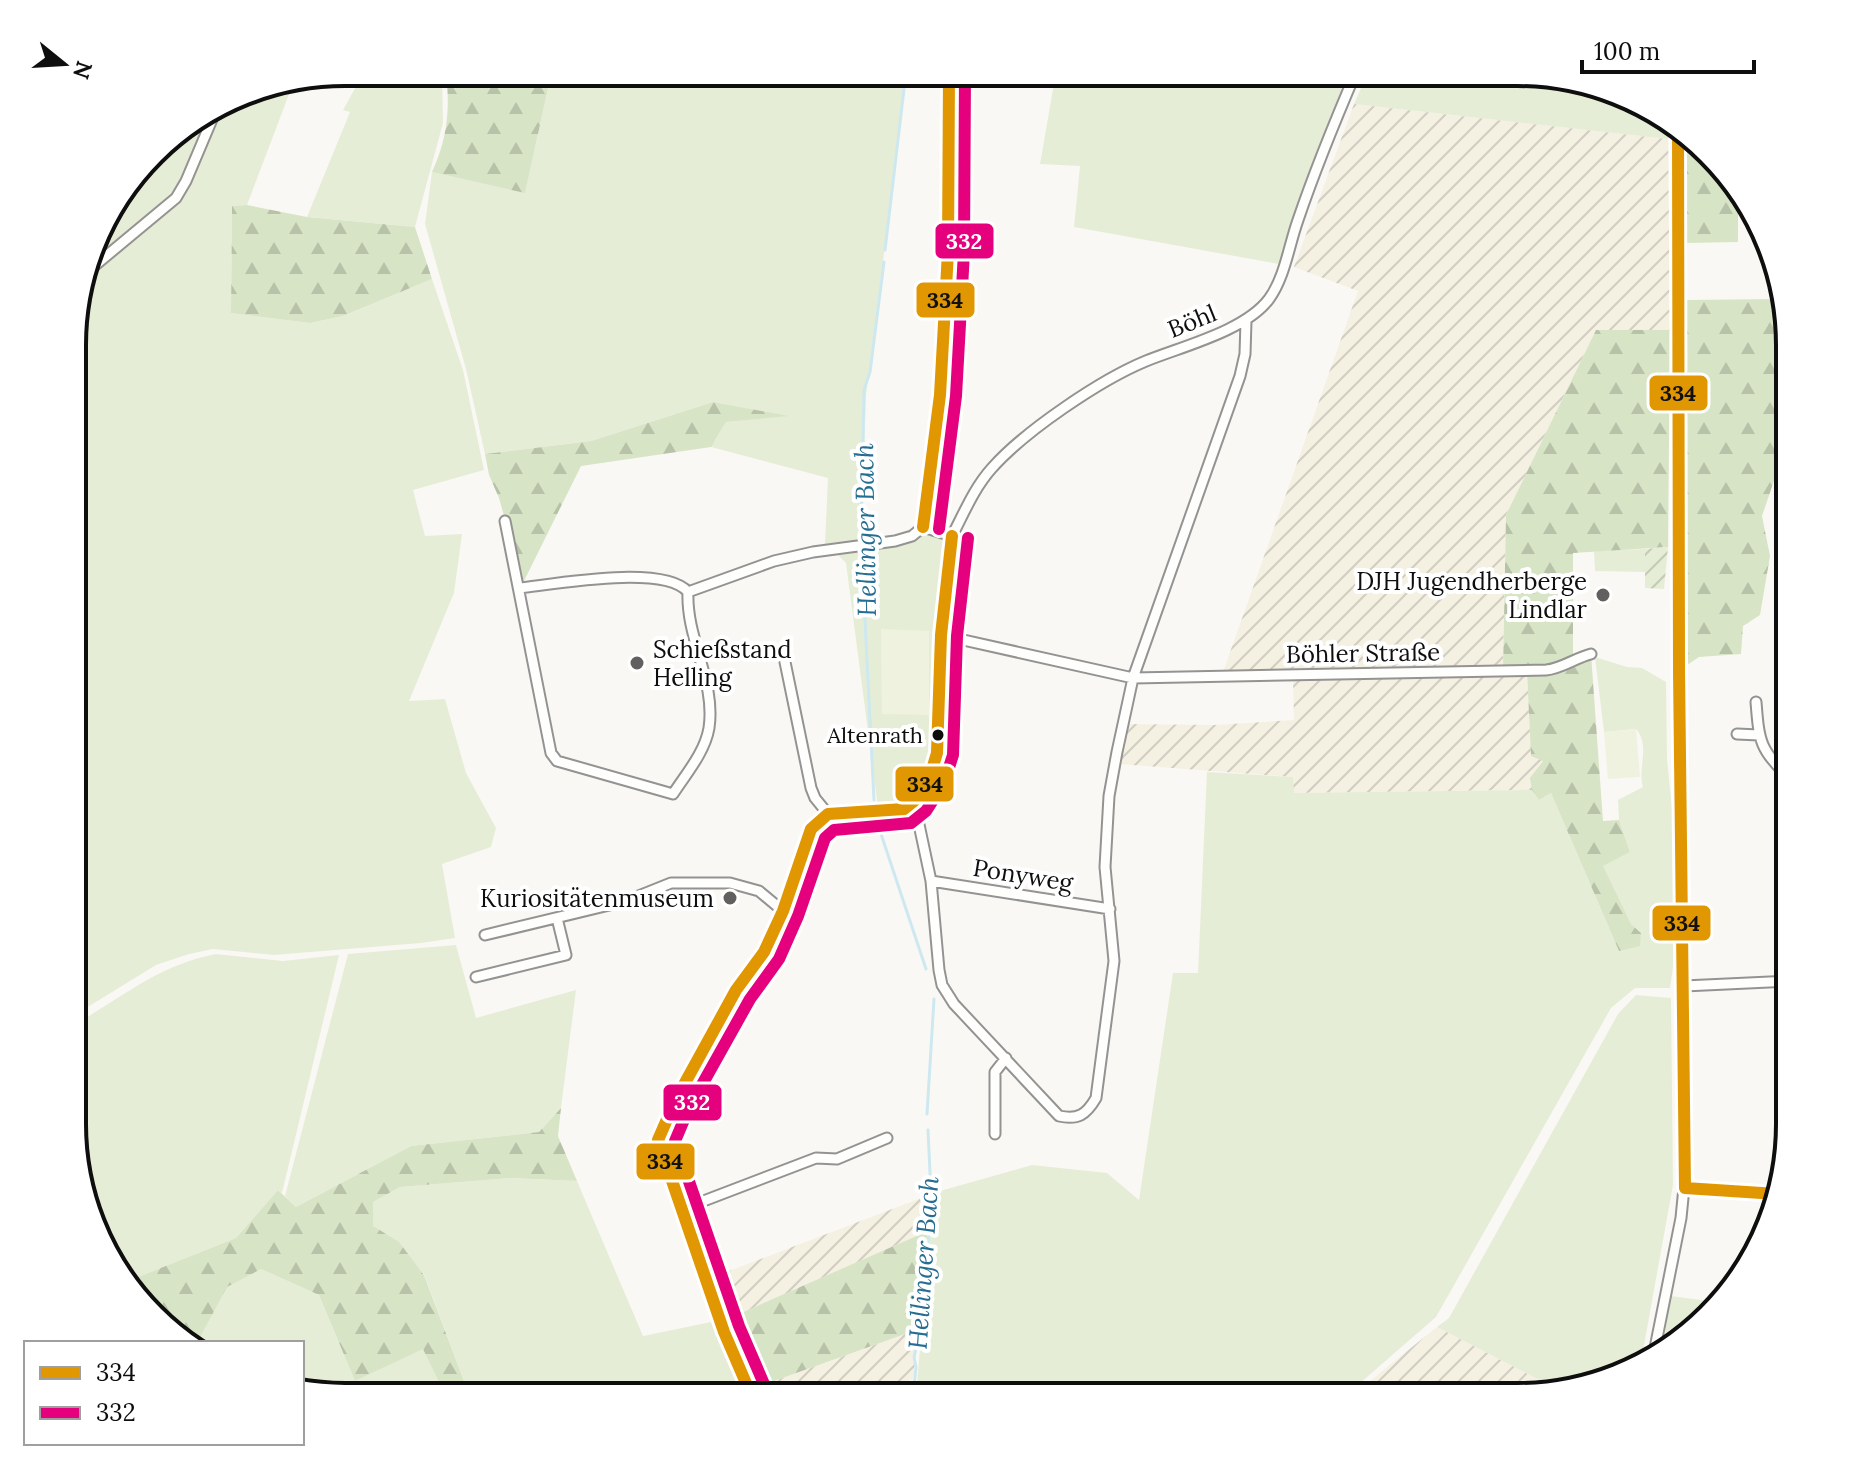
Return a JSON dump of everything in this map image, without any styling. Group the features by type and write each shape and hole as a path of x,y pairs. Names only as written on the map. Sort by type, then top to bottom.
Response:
{"street":[{"path":"688,592 783,559 903,539 923,527 940,395 948,252 949,87"},
{"name":"Böhl","path":"952,536 977,487 992,467 1030,433 1082,397 1141,363 1246,321 1268,300 1280,280 1315,170 1350,87"},
{"path":"100,261 176,198 210,125"},
{"path":"1656,1341 1685,1188 1679,670 1678,143"},
{"path":"914,801 931,881 942,985 954,1004 1059,1116 1084,1115 1096,1098 1113,972 1105,867 1109,796 1133,678 1240,376 1245,354 1246,321"},
{"path":"505,521 551,753 557,761 673,794 695,762 709,728 707,682 689,628 688,592 681,584 672,581 618,577 520,588"},
{"path":"746,1382 724,1332 658,1140 664,1123 736,990 764,952 783,911 811,829 828,814 904,809 914,801 930,776 937,753 941,635 952,536 923,527"},
{"name":"Böhler Straße","path":"941,635 1133,678 1546,670 1591,654"},
{"path":"785,662 811,788 828,814"},
{"path":"1756,702 1759,735 1768,758 1775,765"},
{"path":"1737,734 1759,735"},
{"name":"Ponyweg","path":"931,881 1110,909"},
{"path":"485,935 626,901 671,883 730,883 759,891 783,911"},
{"path":"476,977 566,955 557,918"},
{"path":"1684,986 1775,982"},
{"path":"995,1134 995,1072 1006,1058"},
{"path":"680,1210 816,1158 837,1159 887,1138"},
{"path":"1685,1188 1766,1193"}],"shaded area":[{"path":"1354,104 1668,139 1670,330 1596,330 1506,515 1503,667 1223,672 1358,291 1294,267"},
{"path":"1527,673 1531,755 1543,760 1531,778 1532,790 1293,793 1292,777 1119,764 1128,724 1214,725 1294,720 1293,678"},
{"path":"929,1195 928,1231 726,1320 713,1277"},
{"path":"1437,1327 1542,1381 1517,1383 1368,1383"},
{"path":"919,1329 913,1379 906,1382 770,1382"}],"green space":[{"path":"356,87 442,87 443,123 415,227 307,217 350,112 343,110"},
{"path":"447,87 548,87 525,193 432,172 442,147"},
{"path":"549,87 905,87 866,395 861,541 825,544 828,478 711,447 726,422 785,416 713,402 591,441 485,454 466,369 425,224 432,172 525,192"},
{"path":"1053,87 1345,87 1306,182 1279,264 1074,227 1080,166 1040,164"},
{"path":"1361,87 1534,87 1567,91 1616,106 1661,130 1668,139 1354,104"},
{"path":"290,92 247,205 232,206 231,313 310,323 343,316 432,279 463,370 484,470 413,490 425,536 462,534 454,593 409,701 445,699 466,773 496,828 491,847 442,864 455,938 274,955 213,949 156,965 87,1008 88,312 99,264 177,200 213,123 262,100"},
{"path":"208,126 174,196 102,256 121,216 150,174 174,150"},
{"path":"1684,147 1712,174 1738,212 1738,242 1685,243"},
{"path":"247,205 307,217 415,227 432,279 343,316 310,323 231,313 232,206"},
{"path":"1771,299 1776,345 1776,475 1762,516 1770,556 1760,615 1743,626 1741,654 1699,657 1687,665 1685,300"},
{"path":"1596,330 1670,330 1668,547 1573,553 1573,657 1591,654 1603,821 1619,820 1630,852 1603,866 1631,924 1641,933 1640,946 1619,951 1551,793 1539,800 1532,790 1530,778 1543,761 1531,756 1527,671 1503,671 1506,515"},
{"path":"713,402 789,416 726,422 711,447 581,466 523,583 485,454 591,441"},
{"path":"925,534 947,540 934,638 933,742 927,775 910,800 878,808 846,563 837,554 901,546"},
{"path":"1668,547 1664,589 1645,588 1645,549"},
{"path":"1645,549 1645,572 1595,571 1594,551"},
{"path":"881,629 929,631 929,715 882,714"},
{"path":"1595,657 1627,667 1642,668 1666,682 1667,759 1673,819 1673,967 1670,988 1635,988 1611,1008 1436,1317 1360,1383 917,1382 933,1193 1032,1165 1107,1173 1139,1200 1173,973 1198,973 1207,772 1293,777 1294,793 1532,790 1539,800 1551,793 1619,951 1641,933 1631,924 1602,866 1630,852 1619,820 1618,800 1643,787 1643,743 1636,729 1604,732"},
{"path":"1636,729 1640,777 1608,779 1604,732"},
{"path":"456,945 476,1018 576,990 561,1108 539,1132 411,1146 296,1207 285,1196 348,954"},
{"path":"216,954 283,961 339,955 282,1193 278,1190 236,1238 137,1277 113,1238 91,1174 87,1141 87,1017 159,974"},
{"path":"1636,995 1671,998 1673,1185 1643,1349 1600,1369 1542,1381 1437,1327 1449,1318 1618,1014"},
{"path":"561,1108 558,1136 577,1181 511,1178 400,1187 373,1202 373,1226 399,1242 424,1275 464,1382 439,1382 423,1349 355,1381 319,1295 261,1269 227,1287 200,1338 174,1319 137,1277 236,1238 278,1190 296,1207 411,1146 539,1132"},
{"path":"509,1178 577,1181 643,1336 716,1321 741,1382 464,1382 424,1274 373,1226 373,1202 400,1187"},
{"path":"928,1231 919,1329 770,1382 752,1382 725,1320"},
{"path":"261,1269 319,1295 355,1381 424,1348 440,1382 312,1381 304,1379 304,1341 204,1341 200,1338 227,1286"},
{"path":"1671,1296 1706,1301 1688,1319 1665,1336"}],"waterway":[{"name":"Hellinger Bach","path":"885,250 904,87"},
{"name":"Hellinger Bach","path":"874,800 861,541 864,390 870,372 884,262"},
{"name":"Hellinger Bach","path":"876,819 926,969"},
{"name":"Hellinger Bach","path":"927,1114 934,999"},
{"name":"Hellinger Bach","path":"914,1382 914,1357 924,1316 924,1266 932,1215 928,1130"}],"transit line":[{"name":"334","path":"923,527 940,395 948,252 949,87"},
{"name":"332","path":"939,529 956,396 964,252 965,87"},
{"name":"334","path":"1678,143 1679,670 1685,1188"},
{"name":"334","path":"746,1382 724,1332 658,1140 675,1101 736,990 764,952 783,911 811,829 828,814 904,809 914,801 930,776 937,753 941,635 952,536"},
{"name":"332","path":"763,1382 739,1326 675,1141 689,1108 750,999 779,959 798,916 825,838 834,830 911,823 926,811 944,783 953,755 957,636 968,538"},
{"name":"334","path":"1685,1188 1766,1193"}],"place":[{"name":"DJH Jugendherberge Lindlar","path":"1603,595"},
{"name":"Schießstand Helling","path":"637,663"},
{"name":"Altenrath","path":"938,735"},
{"name":"Kuriositätenmuseum","path":"730,898"}]}
